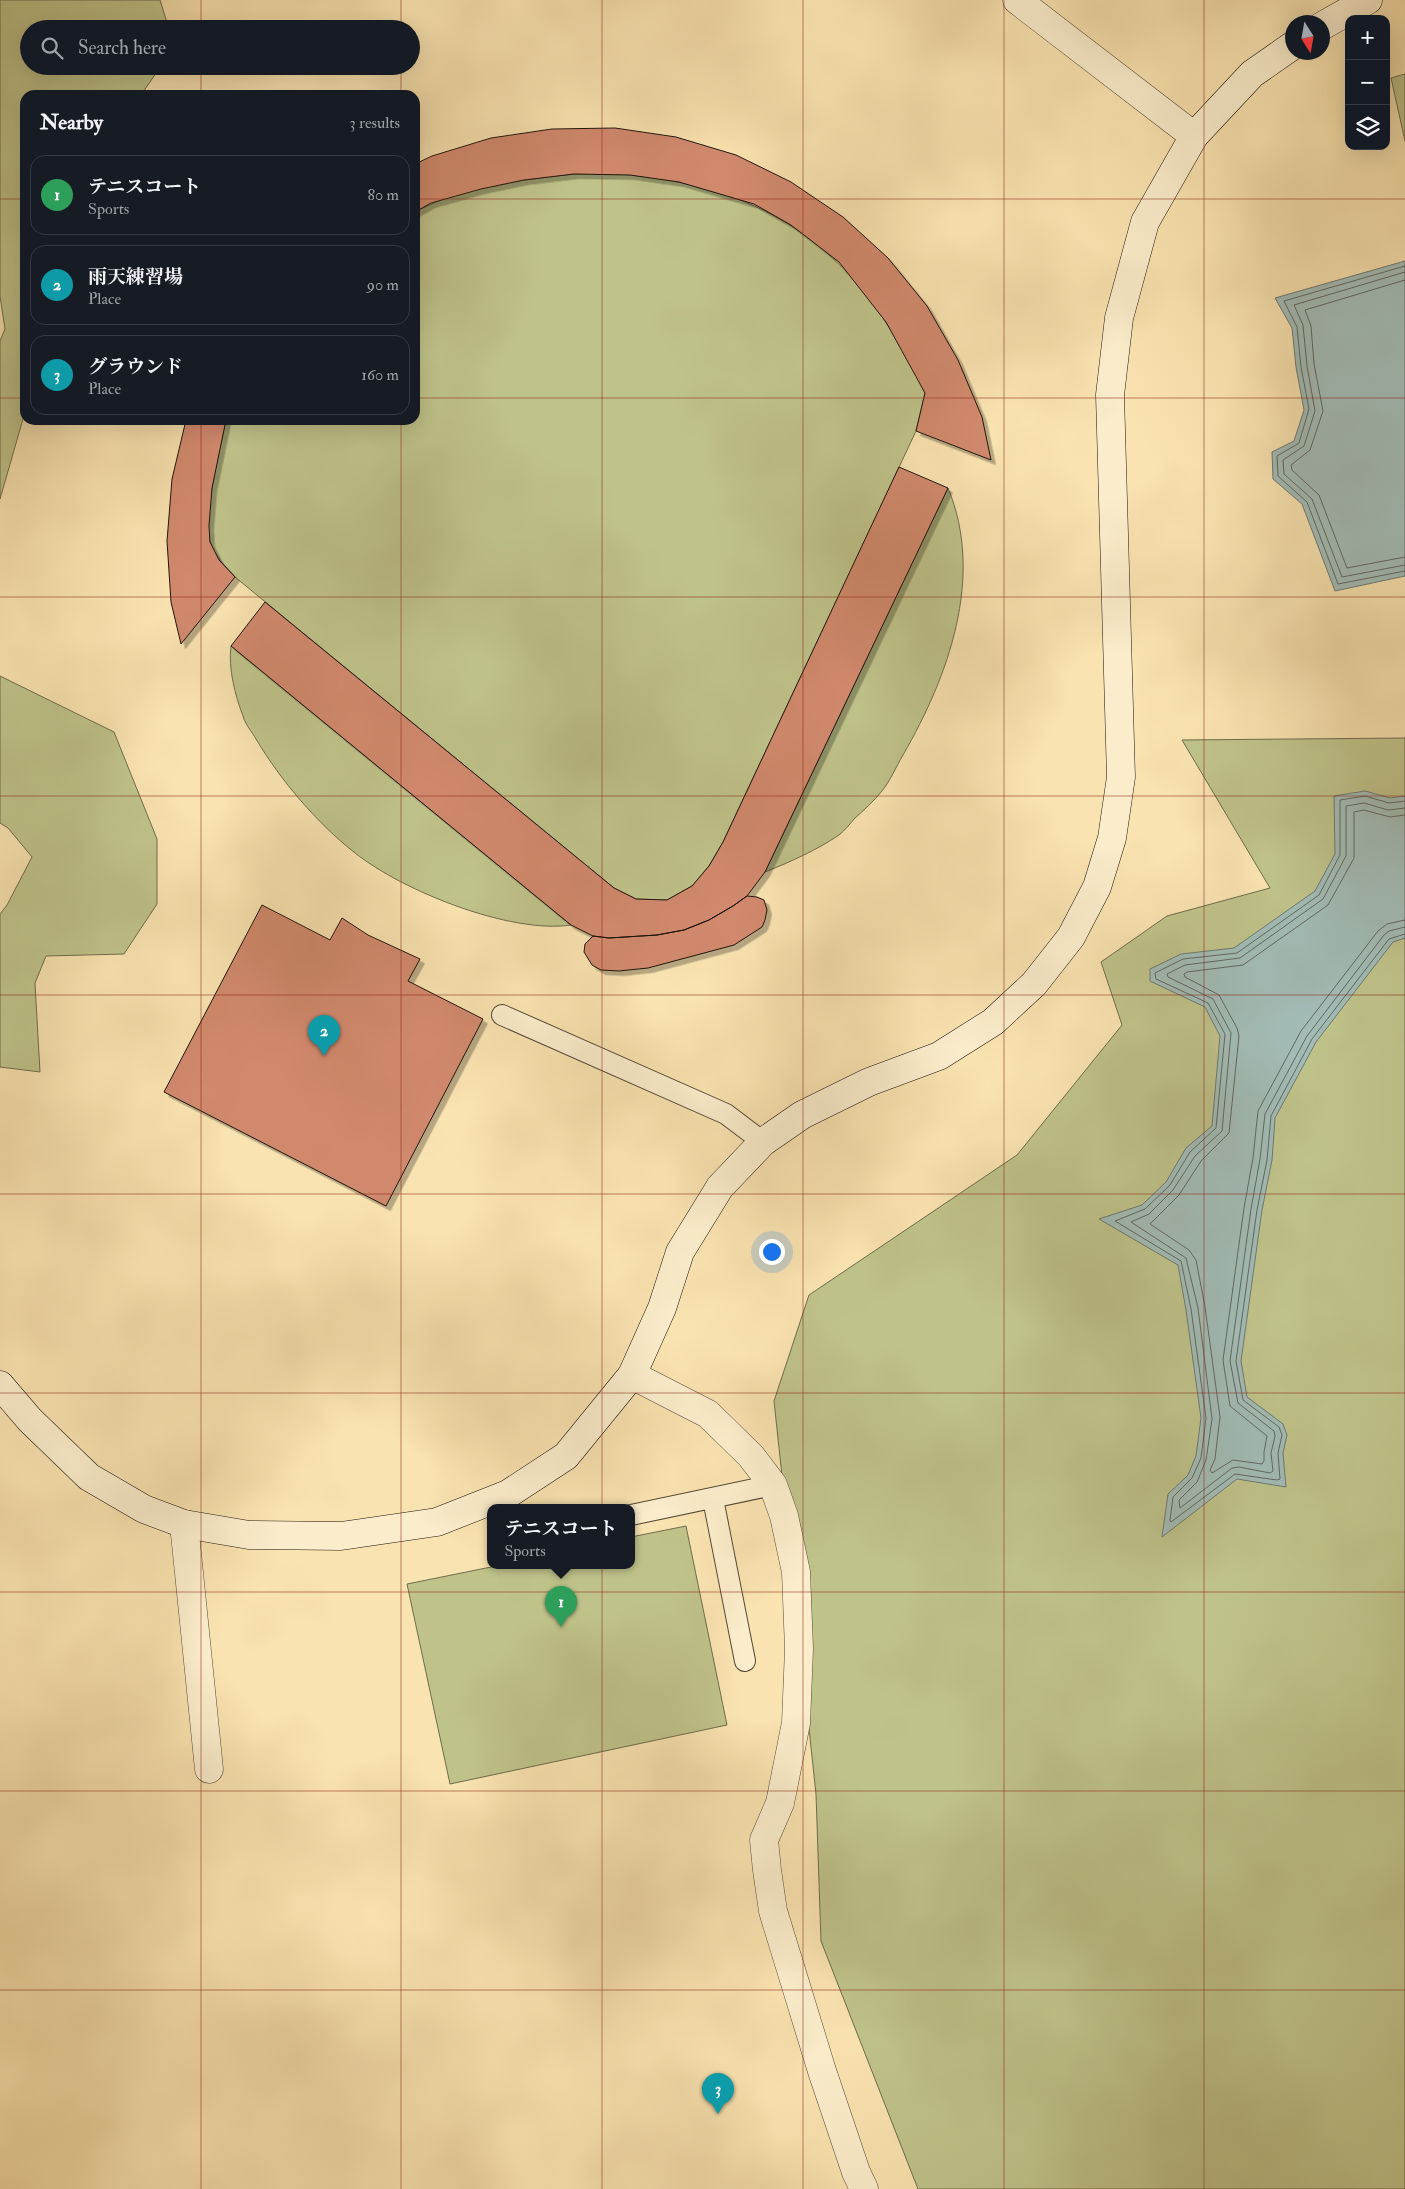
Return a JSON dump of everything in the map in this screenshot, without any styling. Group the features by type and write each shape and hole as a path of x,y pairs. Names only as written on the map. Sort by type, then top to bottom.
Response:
{"street":[{"path":"1016,0 1194,136"},
{"path":"1330,21 1368,0"},
{"path":"0,1385 30,1420 89,1477 144,1509 184,1524 249,1535 341,1536 437,1522 508,1494 566,1456 632,1375 662,1308 680,1252 720,1187 763,1142 802,1115 869,1082 939,1056 994,1022 1034,984 1071,937 1097,887 1112,838 1121,777 1110,395 1119,318 1145,222 1194,136 1252,74 1285,51"},
{"path":"632,1375 708,1414 751,1456 773,1485 784,1516 796,1572 800,1649 796,1723 780,1803 764,1840 767,1870 773,1911 822,2071 856,2172 864,2189"},
{"path":"184,1524 209,1769"}],"lane":[{"path":"502,1015 726,1114 763,1142"},
{"path":"635,1514 773,1485"},
{"path":"713,1499 745,1661"}],"green space":[{"path":"0,0 160,0 166,20 20,20 20,75 155,75 144,90 20,90 21,425 0,499 0,341 5,329 0,296"},
{"path":"1405,74 1405,141 1391,78"},
{"path":"574,174 624,174 685,183 732,197 774,216 811,240 844,269 873,305 900,346 925,393 916,431 723,842 709,866 692,886 667,900 636,899 614,888 235,577 221,561 210,542 208,530 210,499 225,425 420,425 420,210 433,203 472,190 513,182"},
{"path":"948,488 959,522 963,556 962,591 956,626 947,660 919,725 885,787 839,835 813,851 765,872"},
{"path":"231,646 571,925 546,926 518,923 458,907 400,882 355,853 314,815 288,786 247,725 240,708 233,681 230,663"},
{"path":"0,676 114,732 157,839 157,904 124,954 46,956 35,983 40,1072 0,1067 0,914 7,905 32,857 8,828 0,823"},
{"path":"1405,738 1405,2189 918,2189 821,1941 816,1794 774,1401 809,1295 1017,1155 1122,1025 1101,962 1167,916 1270,888 1182,740"},
{"path":"686,1526 727,1725 450,1784 407,1584 487,1568 635,1569 635,1536"}],"water":[{"path":"1405,261 1405,576 1335,591 1302,504 1273,479 1272,452 1294,441 1304,410 1296,367 1292,328 1275,298"},
{"path":"1365,791 1390,798 1405,796 1405,938 1393,942 1316,1042 1275,1118 1272,1160 1262,1210 1241,1361 1247,1397 1283,1424 1287,1435 1283,1453 1286,1487 1237,1479 1162,1537 1168,1494 1188,1475 1196,1456 1201,1418 1178,1265 1099,1219 1142,1205 1166,1182 1186,1148 1212,1126 1220,1036 1205,1007 1150,981 1150,969 1181,954 1234,948 1315,891 1335,854 1334,796"}],"building":[{"path":"615,128 676,137 736,155 791,182 843,217 888,258 927,306 958,360 982,417 991,460 916,431 925,393 886,322 839,262 791,225 754,204 679,182 630,175 574,174 524,180 481,189 431,203 420,209 420,162 432,156 491,138 552,129"},
{"path":"185,425 225,425 212,488 209,526 210,542 219,560 235,577 181,644 171,602 167,541 172,479"},
{"path":"899,467 948,488 765,872 747,896 709,920 684,930 657,935 609,938 593,936 571,925 231,646 265,602 614,888 636,899 667,900 692,886 709,866 723,842"},
{"path":"747,896 764,900 767,910 765,920 762,927 734,945 648,968 619,971 601,970 592,965 584,952 585,944 593,936 609,938 657,935 684,930 709,920"},
{"path":"262,905 330,940 342,918 368,935 420,959 408,981 483,1019 386,1206 164,1092"}],"place":[{"name":"雨天練習場","path":"324,1056"},
{"name":"テニスコート","path":"561,1627"},
{"name":"グラウンド","path":"718,2114"}]}
